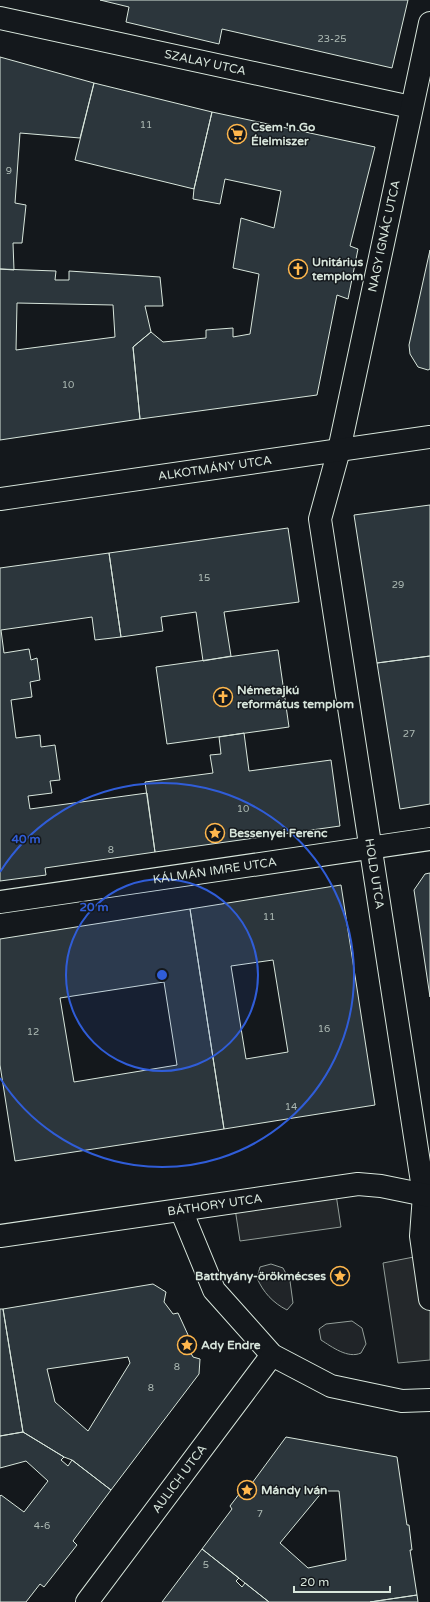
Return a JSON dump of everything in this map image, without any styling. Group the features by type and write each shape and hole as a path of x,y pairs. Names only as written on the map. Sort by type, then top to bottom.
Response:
{"street":[{"name":"SZALAY UTCA","path":"0,18 411,107"},
{"name":"NAGY IGNÁC UTCA","path":"339,450 430,23"},
{"name":"ALKOTMÁNY UTCA","path":"0,499 430,437"},
{"name":"HOLD UTCA","path":"339,450 320,520 370,848 427,1195 421,1236 430,1299"},
{"name":"KÁLMÁN IMRE UTCA","path":"0,902 430,839"},
{"name":"BÁTHORY UTCA","path":"0,1236 358,1184 381,1186 427,1195"},
{"path":"181,1210 214,1290 272,1355 331,1386 402,1401 430,1400"},
{"name":"AULICH UTCA","path":"87,1602 272,1355"}],"shaded area":[{"path":"335,1188 341,1227 240,1241 234,1202"},
{"path":"424,1255 430,1299 430,1360 398,1363 383,1263"},
{"path":"271,1264 283,1268 290,1281 293,1303 287,1310 269,1297 257,1278 260,1267"},
{"path":"352,1321 362,1328 366,1344 361,1353 346,1353 335,1349 321,1340 319,1329 326,1324"}],"building":[{"path":"100,0 408,0 392,68 222,29 219,44 126,22 129,7"},
{"path":"0,57 94,83 80,138 20,133 15,203 26,205 22,243 13,243 14,270 0,269"},
{"path":"94,83 212,112 194,189 75,160"},
{"path":"212,112 375,147 350,246 358,249 348,299 337,295 317,395 140,419 133,347 151,332 163,342 206,338 206,330 233,328 233,337 250,334 259,274 233,268 241,218 274,228 281,191 225,179 220,204 193,199"},
{"path":"430,250 430,369 428,370 418,367 410,354 409,345"},
{"path":"0,269 56,271 55,280 69,280 69,271 160,277 163,306 145,306 151,332 133,347 140,419 0,440","holes":["17,303 113,305 115,337 16,350"]},
{"path":"430,505 430,656 377,663 354,515"},
{"path":"288,528 299,602 224,612 231,656 203,661 196,612 161,617 163,631 121,637 109,553"},
{"path":"109,553 121,637 95,640 92,617 1,630 4,653 29,649 31,660 37,658 40,680 30,682 32,697 11,700 16,738 40,735 41,747 55,745 60,780 50,781 52,793 28,796 30,809 147,793 155,852 45,868 46,875 0,881 0,568"},
{"name":"Németajkú református templom","path":"278,650 289,727 167,744 156,667"},
{"path":"430,656 430,804 400,809 377,663"},
{"path":"244,733 249,771 331,760 340,826 155,852 145,782 213,773 210,755 221,754 219,737"},
{"path":"430,873 430,997 414,890 425,874"},
{"path":"341,885 375,1105 224,1129 190,909","holes":["273,960 288,1052 246,1059 231,966"]},
{"path":"190,909 224,1129 15,1161 0,1065 0,939","holes":["164,982 177,1065 74,1082 60,998"]},
{"path":"153,1284 166,1292 164,1302 173,1314 178,1313 189,1337 185,1342 193,1357 200,1359 199,1374 111,1490 72,1460 64,1457 23,1432 3,1309","holes":["128,1357 130,1363 88,1431 55,1402 47,1369"]},
{"path":"0,1309 3,1309 23,1432 0,1436"},
{"path":"23,1432 64,1457 61,1460 68,1466 72,1460 111,1490 73,1541 77,1545 44,1587 40,1584 26,1602 0,1602 0,1496 1,1495 24,1512 48,1481 26,1461 0,1468 0,1436"},
{"path":"286,1437 397,1457 407,1525 409,1525 412,1550 410,1550 417,1595 370,1602 269,1602 202,1549 232,1509 230,1506 243,1489 245,1491","holes":["323,1491 339,1491 346,1560 308,1568 280,1543"]},
{"path":"202,1549 239,1578 236,1581 242,1587 245,1583 269,1602 162,1602"},
{"path":"417,1595 418,1602 370,1602"}],"place":[{"name":"Csem 'n Go Élelmiszer","path":"237,134"},
{"name":"Unitárius templom","path":"298,269"},
{"name":"Németajkú református templom","path":"223,697"},
{"name":"Bessenyei Ferenc","path":"215,833"},
{"name":"Batthyány-örökmécses","path":"340,1276"},
{"name":"Ady Endre","path":"187,1345"},
{"name":"Mándy Iván","path":"247,1490"}]}
